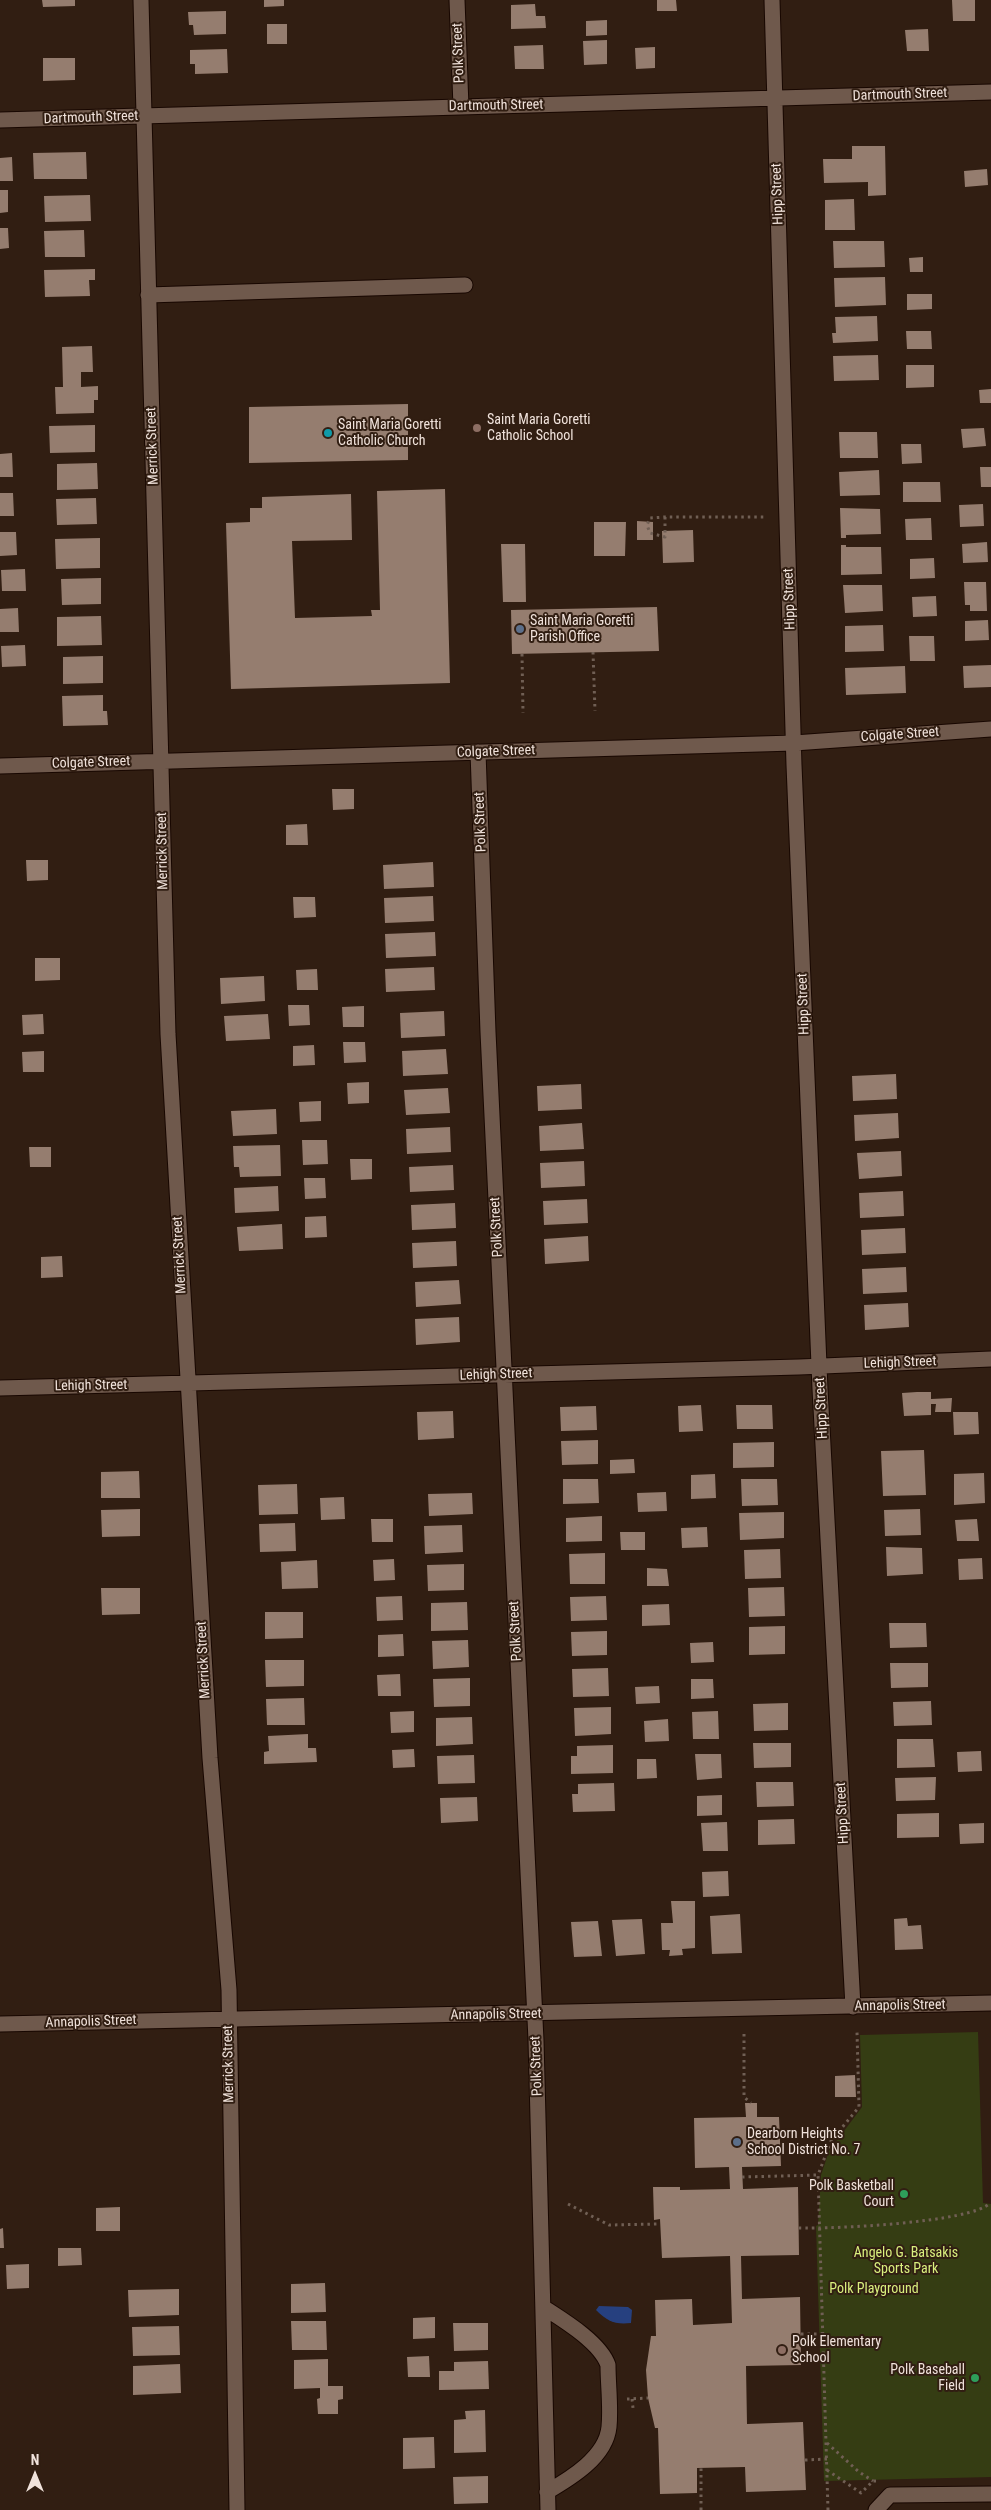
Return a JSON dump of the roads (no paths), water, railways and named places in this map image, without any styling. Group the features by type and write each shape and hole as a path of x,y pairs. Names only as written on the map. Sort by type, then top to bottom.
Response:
{"street":[{"name":"Merrick Street","path":"141,0 168,1034 210,1758 229,1990 237,2510"},
{"name":"Polk Street","path":"457,0 460,107"},
{"name":"Hipp Street","path":"772,0 794,743 819,1366 853,2007"},
{"name":"Dartmouth Street","path":"0,120 776,100 991,92"},
{"path":"148,296 466,285"},
{"name":"Colgate Street","path":"0,766 794,743 991,729"},
{"name":"Polk Street","path":"478,752 488,1032 535,2014 548,2510"},
{"name":"Lehigh Street","path":"0,1388 819,1366 991,1359"},
{"name":"Annapolis Street","path":"0,2024 991,2004"},
{"path":"543,2307 571,2326 604,2355 608,2365 609,2428 604,2444 575,2476 548,2492"},
{"path":"876,2510 890,2495 991,2494"}],"water":[{"path":"599,2306 628,2307 632,2310 631,2323 616,2323 604,2317 596,2310"}],"place":[{"name":"Saint Maria Goretti Catholic School","path":"477,428"},
{"name":"Saint Maria Goretti Catholic Church","path":"328,433"},
{"name":"Saint Maria Goretti Parish Office","path":"520,629"},
{"name":"Dearborn Heights School District No. 7","path":"737,2142"},
{"name":"Polk Basketball Court","path":"904,2194"},
{"name":"Polk Elementary School","path":"782,2350"},
{"name":"Polk Baseball Field","path":"975,2378"}],"park label":[{"name":"Angelo G. Batsakis Sports Park","path":"906,2262"},
{"name":"Polk Playground","path":"874,2289"}]}
